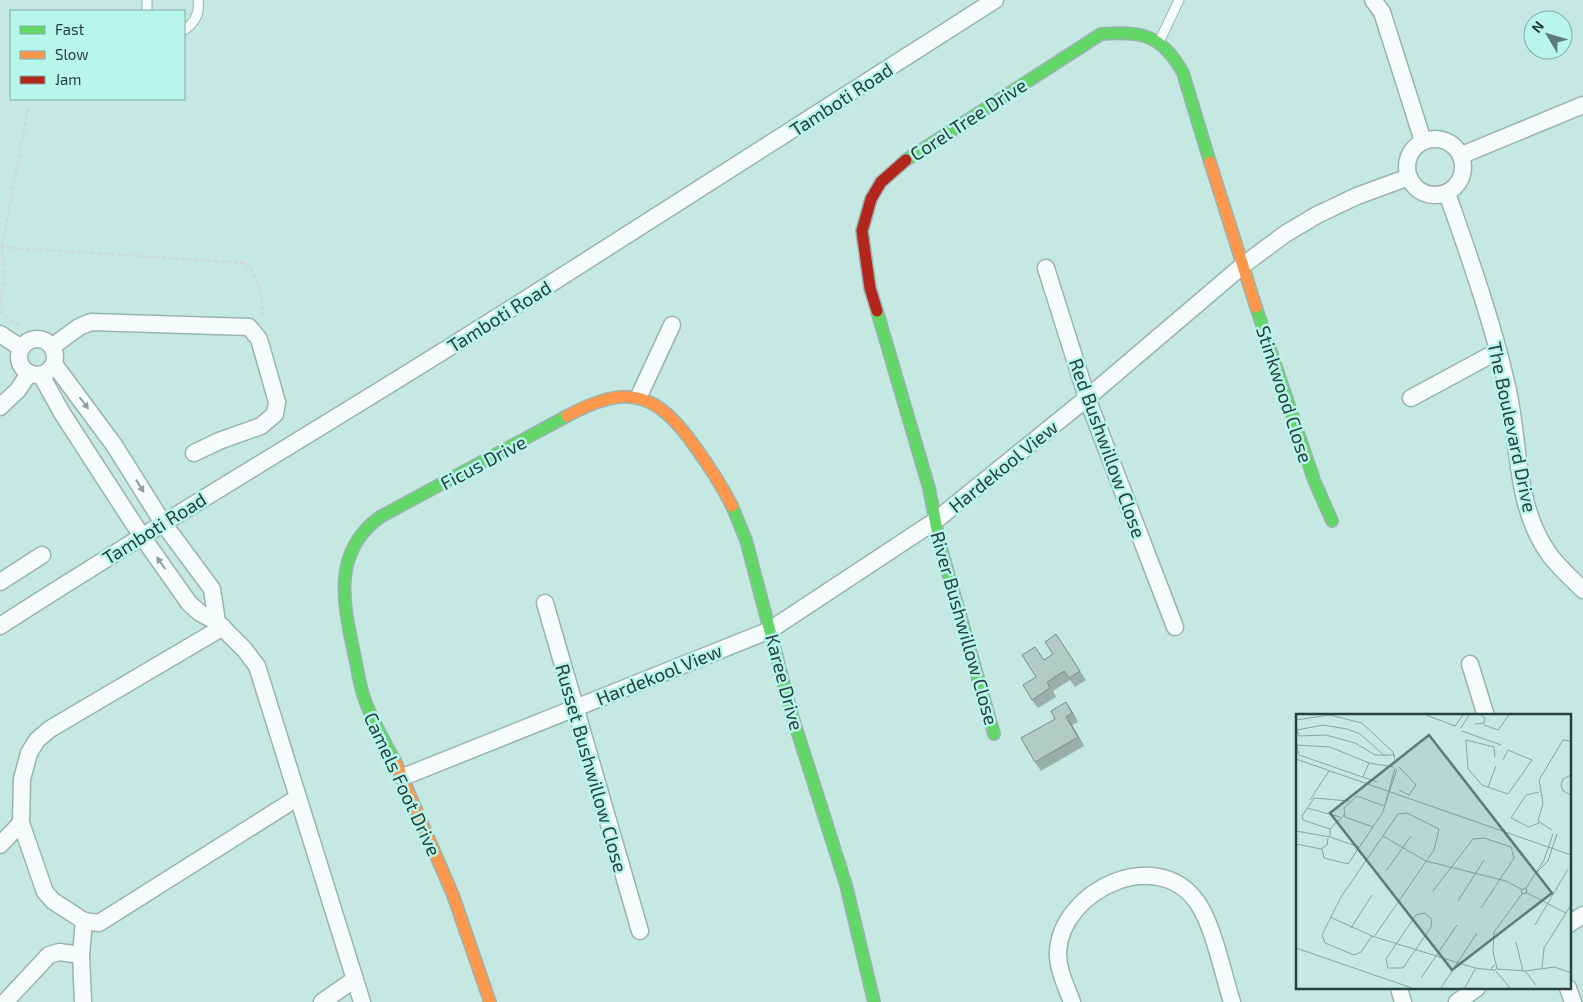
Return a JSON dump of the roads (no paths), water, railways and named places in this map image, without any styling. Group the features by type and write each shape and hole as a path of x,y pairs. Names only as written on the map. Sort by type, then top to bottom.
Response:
{"street":[{"name":"Tamboti Road","path":"0,626 141,535 690,196 995,0"},
{"path":"1380,4 1423,141"},
{"name":"Corel Tree Drive","path":"935,521 921,462 870,288 862,231 871,199 881,182 909,157 1083,43 1101,34 1129,31 1146,35 1168,49 1183,73 1242,266"},
{"path":"1462,156 1583,105"},
{"path":"1441,139 1450,142 1462,156 1463,174 1459,182 1447,193 1435,196 1426,194 1417,189 1409,178 1407,164 1410,154 1423,141 1441,139"},
{"name":"Hardekool View","path":"403,777 770,630 935,521 1087,398 1242,266 1285,234 1317,215 1357,196 1409,178"},
{"name":"The Boulevard Drive","path":"1447,193 1480,288 1508,387 1524,496 1533,521 1548,552 1583,590"},
{"name":"Stinkwood Close","path":"1242,266 1314,480 1332,521"},
{"name":"Red Bushwillow Close","path":"1046,268 1087,398 1175,627"},
{"path":"53,346 85,324 91,322 245,326 256,334 277,402 275,414 262,426 219,441 194,453"},
{"path":"638,396 672,325"},
{"path":"0,334 21,348"},
{"path":"0,407 35,374 51,369 56,358 53,346 42,338 36,338 25,343 21,348 19,359 24,370 35,374 141,535 189,603 200,613 220,624 244,649 256,666 362,1002"},
{"path":"1411,398 1498,351"},
{"path":"54,364 114,444 163,522 212,589 220,624"},
{"name":"Ficus Drive","path":"347,560 361,535 380,517 602,399 638,396"},
{"name":"Karee Drive","path":"638,396 663,409 676,422 732,504 742,528 783,686 854,913 874,1002"},
{"name":"River Bushwillow Close","path":"935,521 994,734"},
{"path":"0,582 42,555"},
{"name":"Camels Foot Drive","path":"347,560 343,580 345,611 362,690 374,721 403,777 454,895 490,1002"},
{"name":"Russet Bushwillow Close","path":"545,603 640,932"},
{"path":"220,624 50,730 37,740 32,747 24,768 21,823 45,892 53,901 84,921 94,923 107,919 297,798"},
{"path":"1470,664 1485,714"},
{"path":"0,845 21,823"},
{"path":"1072,1002 1058,960 1059,944 1068,919 1095,892 1118,880 1140,876 1167,878 1185,890 1197,902 1209,928 1232,1002"},
{"path":"1570,923 1583,915"},
{"path":"83,1002 81,955 84,921"},
{"path":"5,1002 49,956 67,952 81,955"},
{"path":"322,1002 355,979"},
{"path":"1457,1002 1474,990"},
{"path":"1569,990 1573,1002"}],"lane":[{"path":"185,29 196,19 199,11 198,0"},
{"path":"1159,42 1179,0"}]}
